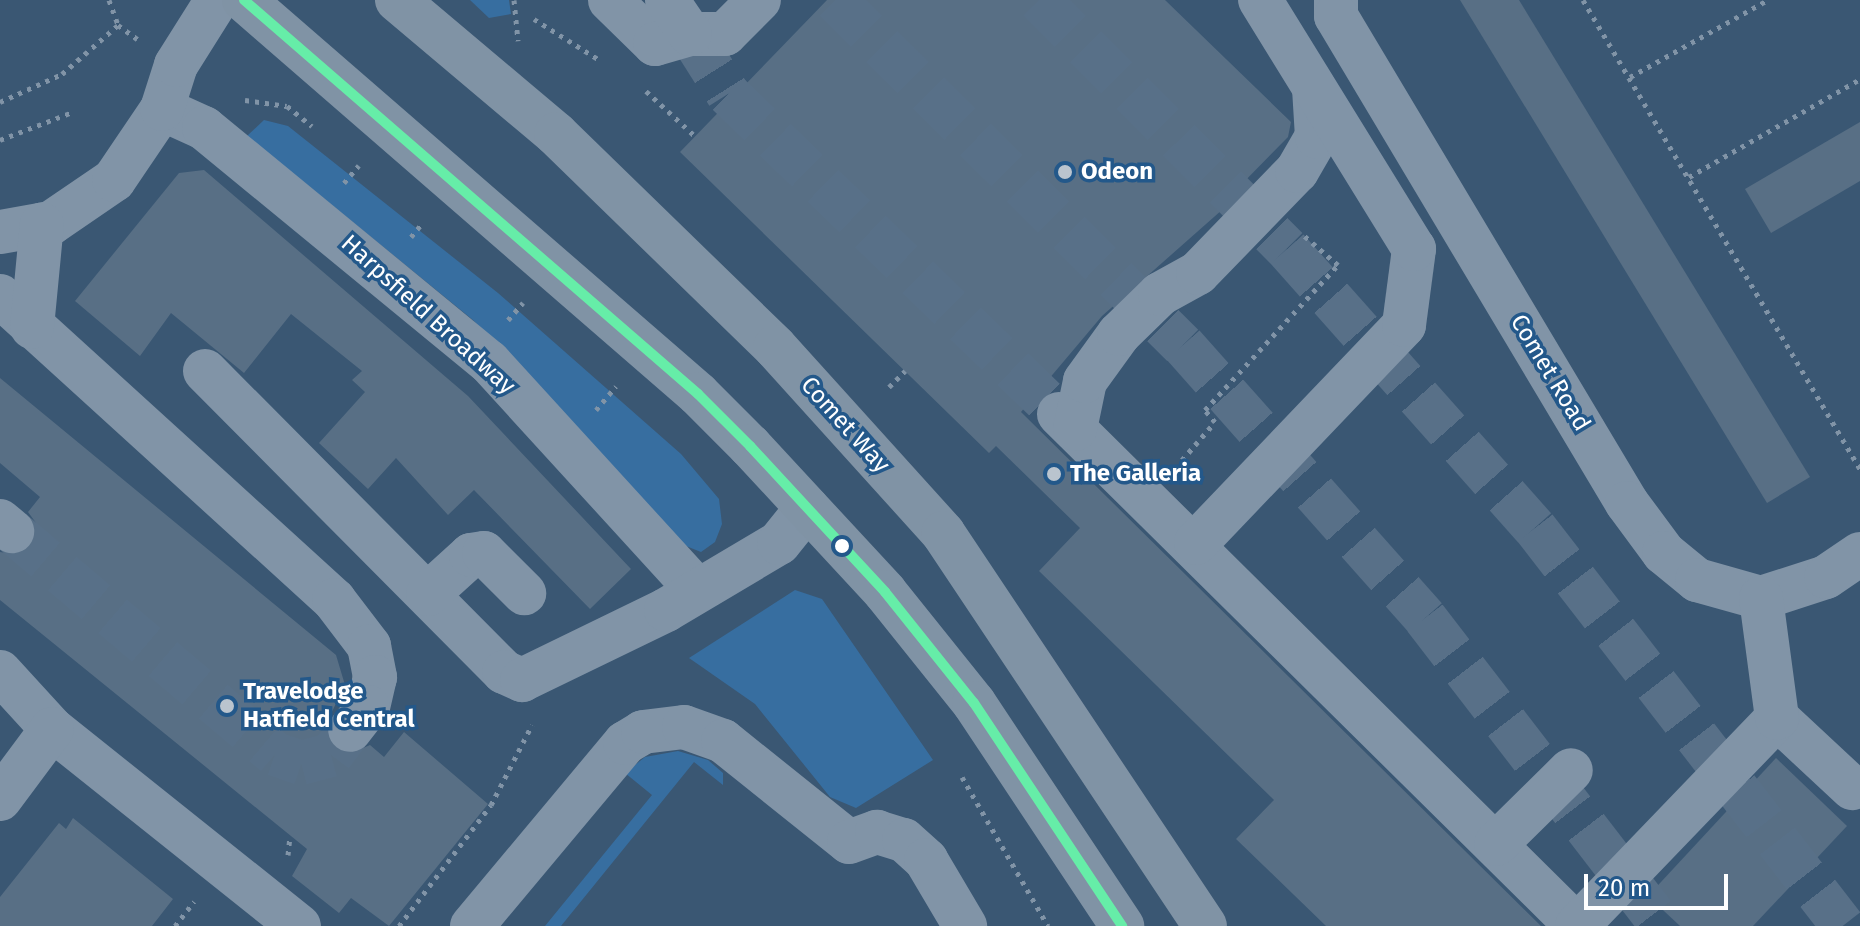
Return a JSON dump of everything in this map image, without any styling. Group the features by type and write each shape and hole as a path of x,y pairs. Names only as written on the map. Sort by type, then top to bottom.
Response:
{"main road":[{"path":"244,0 698,394 807,508 885,592 974,703 1122,926"},
{"name":"Comet Way","path":"397,0 589,166 775,347 943,533 1205,926"}],"street":[{"path":"0,232 42,224 84,205 114,180 162,109 176,65 217,0"},
{"path":"610,0 655,44 679,17 721,0"},
{"path":"679,17 725,34 759,0"},
{"path":"1183,531 1404,325 1414,249 1260,0"},
{"name":"Comet Road","path":"1336,0 1336,16 1627,503 1664,553 1697,580 1761,598"},
{"path":"1314,88 1317,137 1267,204 1198,273 1160,294 1119,334 1085,381 1067,422 1183,531 1577,926 1777,718"},
{"name":"Harpsfield Broadway","path":"162,109 204,128 489,362 697,590"},
{"path":"32,327 42,224"},
{"path":"0,296 334,600 369,646 375,677 368,707 350,730"},
{"path":"205,371 504,672 522,680 697,590 779,543 807,508"},
{"path":"428,594 471,555 484,553 524,593"},
{"path":"1852,788 1777,718 1761,598 1826,577 1860,554"},
{"path":"0,672 52,729 299,926"},
{"path":"472,926 625,743 643,732 684,727 723,741 849,842 877,832 904,840 926,860 965,926"},
{"path":"0,799 52,729"},
{"path":"1496,844 1571,770"}],"path":[{"path":"1583,0 1860,469"},
{"path":"1630,77 1768,0"},
{"path":"0,102 62,74 118,25"},
{"path":"176,65 219,96 287,106 323,135"},
{"path":"1689,177 1860,79"},
{"path":"0,140 70,113"},
{"path":"347,155 369,174"},
{"path":"1183,531 1205,485 1182,460 1215,422 1205,410 1338,265 1267,204"},
{"path":"412,213 432,230"},
{"path":"512,293 536,312"},
{"path":"889,387 905,371"},
{"path":"605,375 627,395"},
{"path":"399,926 491,805 535,719 522,680"},
{"path":"955,765 1048,926"}],"shaded area":[{"path":"470,0 509,0 511,14 489,18"},
{"path":"264,120 288,126 498,293 681,454 719,499 722,524 715,542 701,552 676,542 473,320 247,136"},
{"path":"795,590 822,599 933,760 856,808 830,797 755,704 689,658"},
{"path":"678,751 708,760 723,773 723,785 694,762 561,926 545,926 652,795 625,773 645,757"}],"building":[{"name":"The Galleria","path":"827,0 1165,0 1291,122 1288,137 1236,190 1240,194 1102,316 1021,412 1541,926 1326,926 1236,839 1274,800 1039,571 1080,528 996,446 989,453 680,152"},
{"path":"1460,0 1519,0 1810,477 1767,503"},
{"path":"1860,122 1860,181 1771,233 1745,189"},
{"path":"204,170 468,396 631,569 590,609 474,490 448,515 396,458 368,489 319,443 365,392 352,380 362,371 291,314 244,373 171,313 140,356 75,301 179,173"},
{"name":"Travelodge Hatfield Central","path":"0,378 336,655 345,685 325,726 334,749 347,755 370,745 384,757 404,732 488,804 389,926 351,898 339,913 292,876 307,849 0,600 0,552 20,555 32,546 36,523 28,512 40,497 0,463"},
{"path":"1776,758 1847,826 1753,926 1680,926 1648,896"},
{"path":"73,818 173,899 152,926 0,926 0,897 59,823 66,829"}],"tunnel":[{"path":"835,0 1183,345 1425,618 1662,926"},
{"path":"1039,0 1287,249 1535,528 1843,926"},
{"path":"690,34 728,94 1059,414"},
{"path":"12,531 275,754 301,763 331,755 350,730"}],"transit line":[{"path":"244,0 698,394 750,446 885,592 974,703 1122,926"}],"place":[{"name":"Odeon","path":"1065,172"},
{"name":"The Galleria","path":"1054,474"},
{"name":"Travelodge Hatfield Central","path":"227,706"}]}
